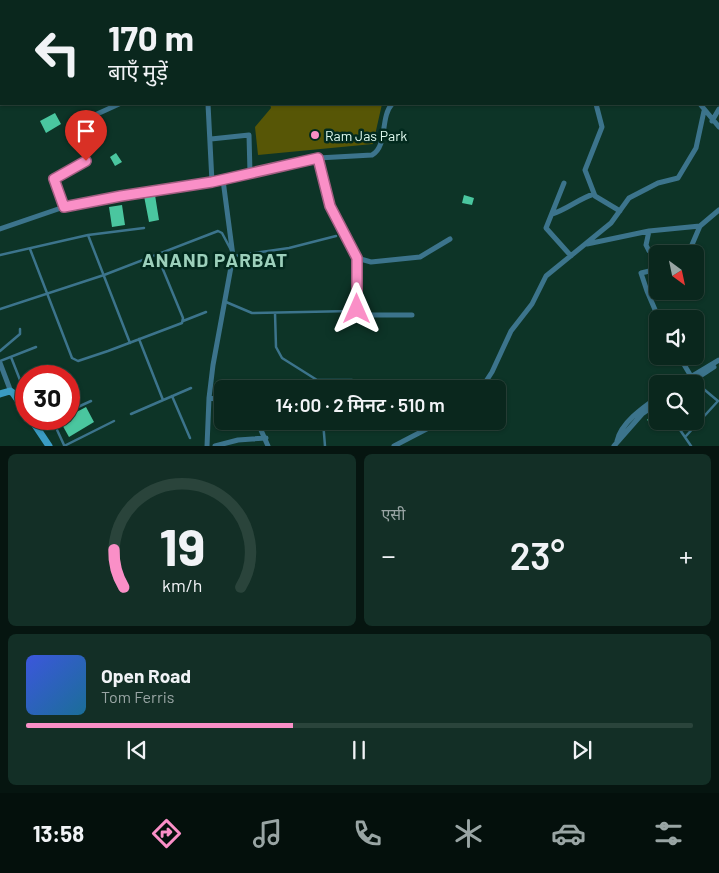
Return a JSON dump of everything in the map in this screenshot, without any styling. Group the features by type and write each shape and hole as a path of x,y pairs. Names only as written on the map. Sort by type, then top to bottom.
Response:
{"street":[{"path":"64,207 54,179 88,158 72,129 73,125 117,105"},
{"path":"208,105 212,182"},
{"path":"0,229 64,207 223,180 250,172 318,158 374,153 378,148 388,110 391,105"},
{"path":"596,105 602,127 585,170 594,194 620,211"},
{"path":"701,105 712,121 719,127"},
{"path":"712,121 719,109"},
{"path":"487,380 511,331 532,304 546,276 611,223 629,198 658,183 678,178 696,148 704,110"},
{"path":"211,139 249,135 250,172"},
{"path":"318,158 330,206 357,258 359,313 412,315"},
{"path":"207,446 209,398 223,301 233,255 223,180"},
{"path":"564,183 546,228 571,256"},
{"path":"552,214 570,208 580,198 594,194"},
{"path":"692,245 700,226 719,210"},
{"path":"585,244 649,231 700,226"},
{"path":"649,231 646,245 649,251"},
{"path":"357,258 370,262 420,257 450,239"},
{"path":"649,271 640,273 655,310"},
{"path":"0,362 11,392 15,397"},
{"path":"697,375 719,362"},
{"path":"0,394 11,392"},
{"path":"209,398 214,399"},
{"path":"615,443 619,433 626,424 649,405"},
{"path":"615,443 642,414 649,410"},
{"path":"39,430 49,446"},
{"path":"262,430 268,446"},
{"path":"394,446 425,430"},
{"path":"215,446 238,440 266,438"}],"lane":[{"path":"0,255 88,235 144,228"},
{"path":"0,309 104,275 218,231 222,233 233,255 289,248 336,236"},
{"path":"88,235 130,343"},
{"path":"30,249 74,360 80,360 139,340 206,312"},
{"path":"157,255 183,321"},
{"path":"223,301 252,313 352,311"},
{"path":"275,313 276,347 279,354 286,361 309,376 322,380"},
{"path":"0,351 20,334 20,329"},
{"path":"139,340 163,400"},
{"path":"0,362 36,347"},
{"path":"10,357 15,368"},
{"path":"131,414 191,388"},
{"path":"704,389 718,401 704,416"},
{"path":"172,396 190,438"},
{"path":"80,406 91,401"},
{"path":"57,430 64,445 114,421"},
{"path":"323,430 324,446"},
{"path":"681,430 691,446"},
{"path":"686,436 691,430"}],"shaded area":[{"name":"Ram Jas Park","path":"270,105 382,105 373,144 258,155 255,127 271,108"}],"building":[{"path":"55,113 61,124 46,133 40,121"},
{"path":"116,153 122,162 115,166 110,157"},
{"path":"155,195 159,220 149,222 144,196"},
{"path":"464,195 474,198 472,205 462,203"},
{"path":"122,205 125,225 112,227 109,207"},
{"path":"86,407 94,422 69,437 65,430 80,430 80,410"}],"place":[{"name":"Ram Jas Park","path":"315,135"}],"district":[{"name":"ANAND PARBAT","path":"215,259"}],"route":[{"path":"86,161 54,179 64,207 223,180 266,168 318,158 330,206 337,224 357,258 357,309"}]}
